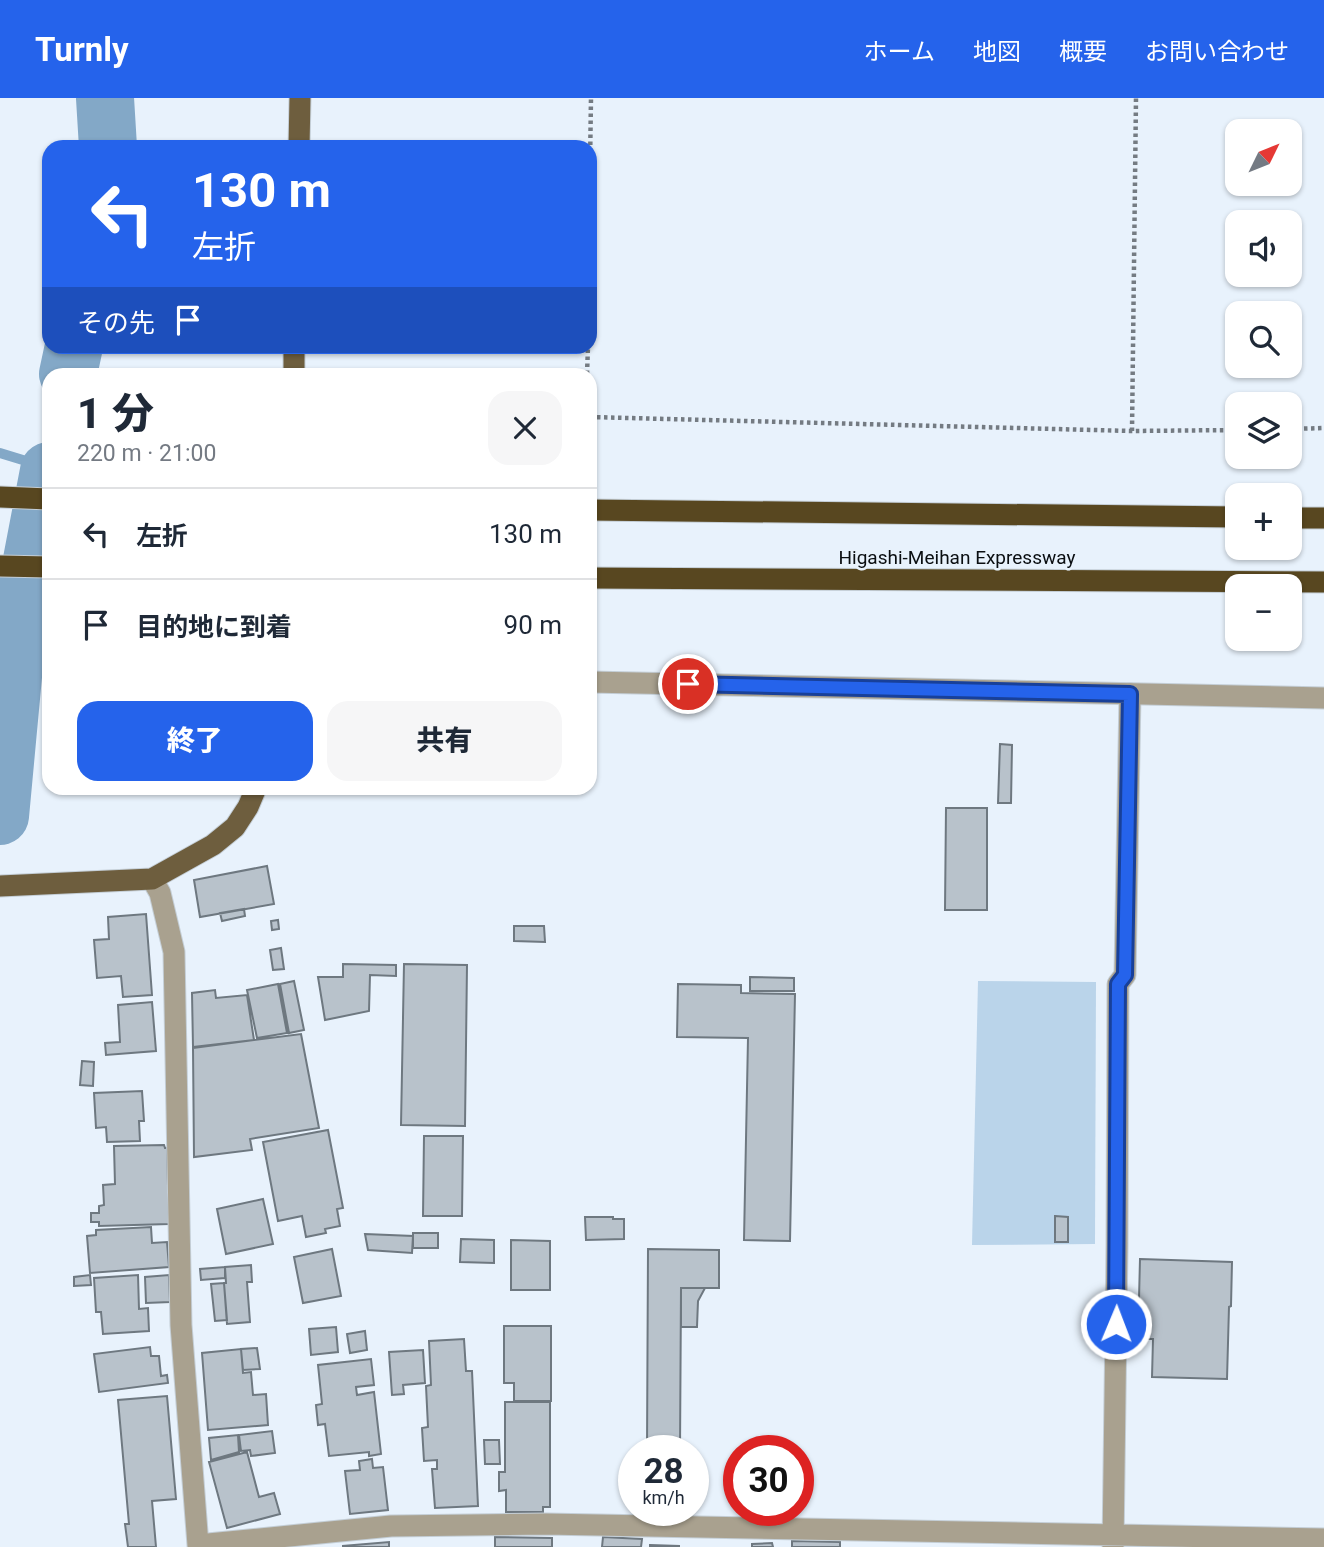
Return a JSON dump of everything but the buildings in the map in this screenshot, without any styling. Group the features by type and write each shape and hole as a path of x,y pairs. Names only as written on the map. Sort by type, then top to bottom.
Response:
{"highway":[{"path":"0,497 42,499"},
{"path":"597,510 1225,517"},
{"path":"1302,518 1324,518"},
{"path":"0,566 42,567"},
{"name":"Higashi-Meihan Expressway","path":"597,578 1324,582"}],"main road":[{"path":"299,140 300,98"},
{"path":"0,886 152,879 213,845 235,827 253,795"}],"street":[{"path":"597,682 1324,698"},
{"path":"1113,1541 1118,984 1125,975 1130,694"},
{"path":"152,879 160,893 174,952 181,1325 198,1545 242,1544 391,1525 546,1524 739,1538 1113,1541 1324,1539"}],"path":[{"path":"590,140 591,98"},
{"path":"1132,431 1136,98"},
{"path":"597,417 1132,431 1225,430"},
{"path":"1302,429 1324,428"}],"shaded area":[{"path":"978,981 1096,982 1095,1244 972,1245"}],"waterway":[{"path":"105,98 108,140"},
{"path":"69,368 72,354"},
{"path":"0,453 42,466"},
{"path":"0,816 16,644 42,508"}],"route":[{"path":"688,684 1130,694 1125,975 1118,984 1116,1324"}]}
